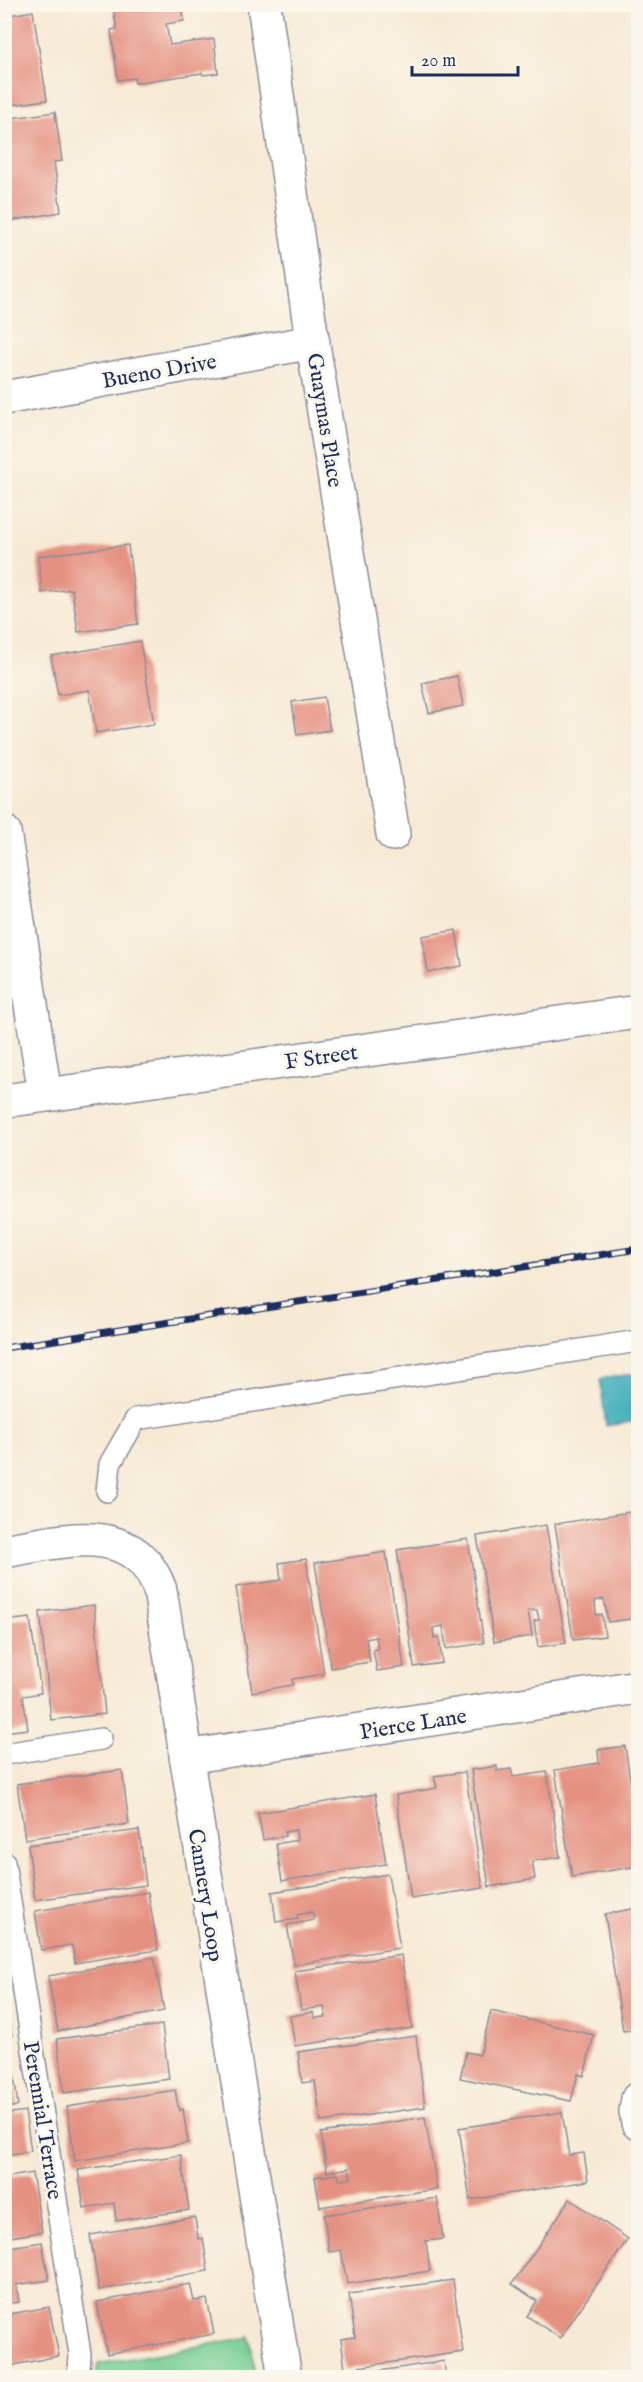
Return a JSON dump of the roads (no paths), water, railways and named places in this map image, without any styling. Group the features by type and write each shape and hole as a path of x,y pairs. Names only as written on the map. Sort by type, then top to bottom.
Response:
{"street":[{"name":"Guaymas Place","path":"264,4 313,342 393,834"},
{"name":"Bueno Drive","path":"4,398 313,342"},
{"path":"4,832 45,1094"},
{"name":"F Street","path":"4,1101 639,1012"},
{"name":"Cannery Loop","path":"4,1551 62,1541 96,1540 126,1548 148,1564 155,1575 162,1599 285,2378"},
{"name":"Pierce Lane","path":"186,1757 639,1687"},
{"path":"639,2099 636,2111 639,2123"}],"lane":[{"path":"107,1491 110,1464 136,1419 639,1341"},
{"path":"4,1754 101,1739"},
{"name":"Perennial Terrace","path":"4,1862 80,2354 80,2371 75,2378"}],"water":[{"path":"638,1373 638,1421 606,1426 600,1379"}],"railway":[{"path":"4,1348 638,1249"}]}
